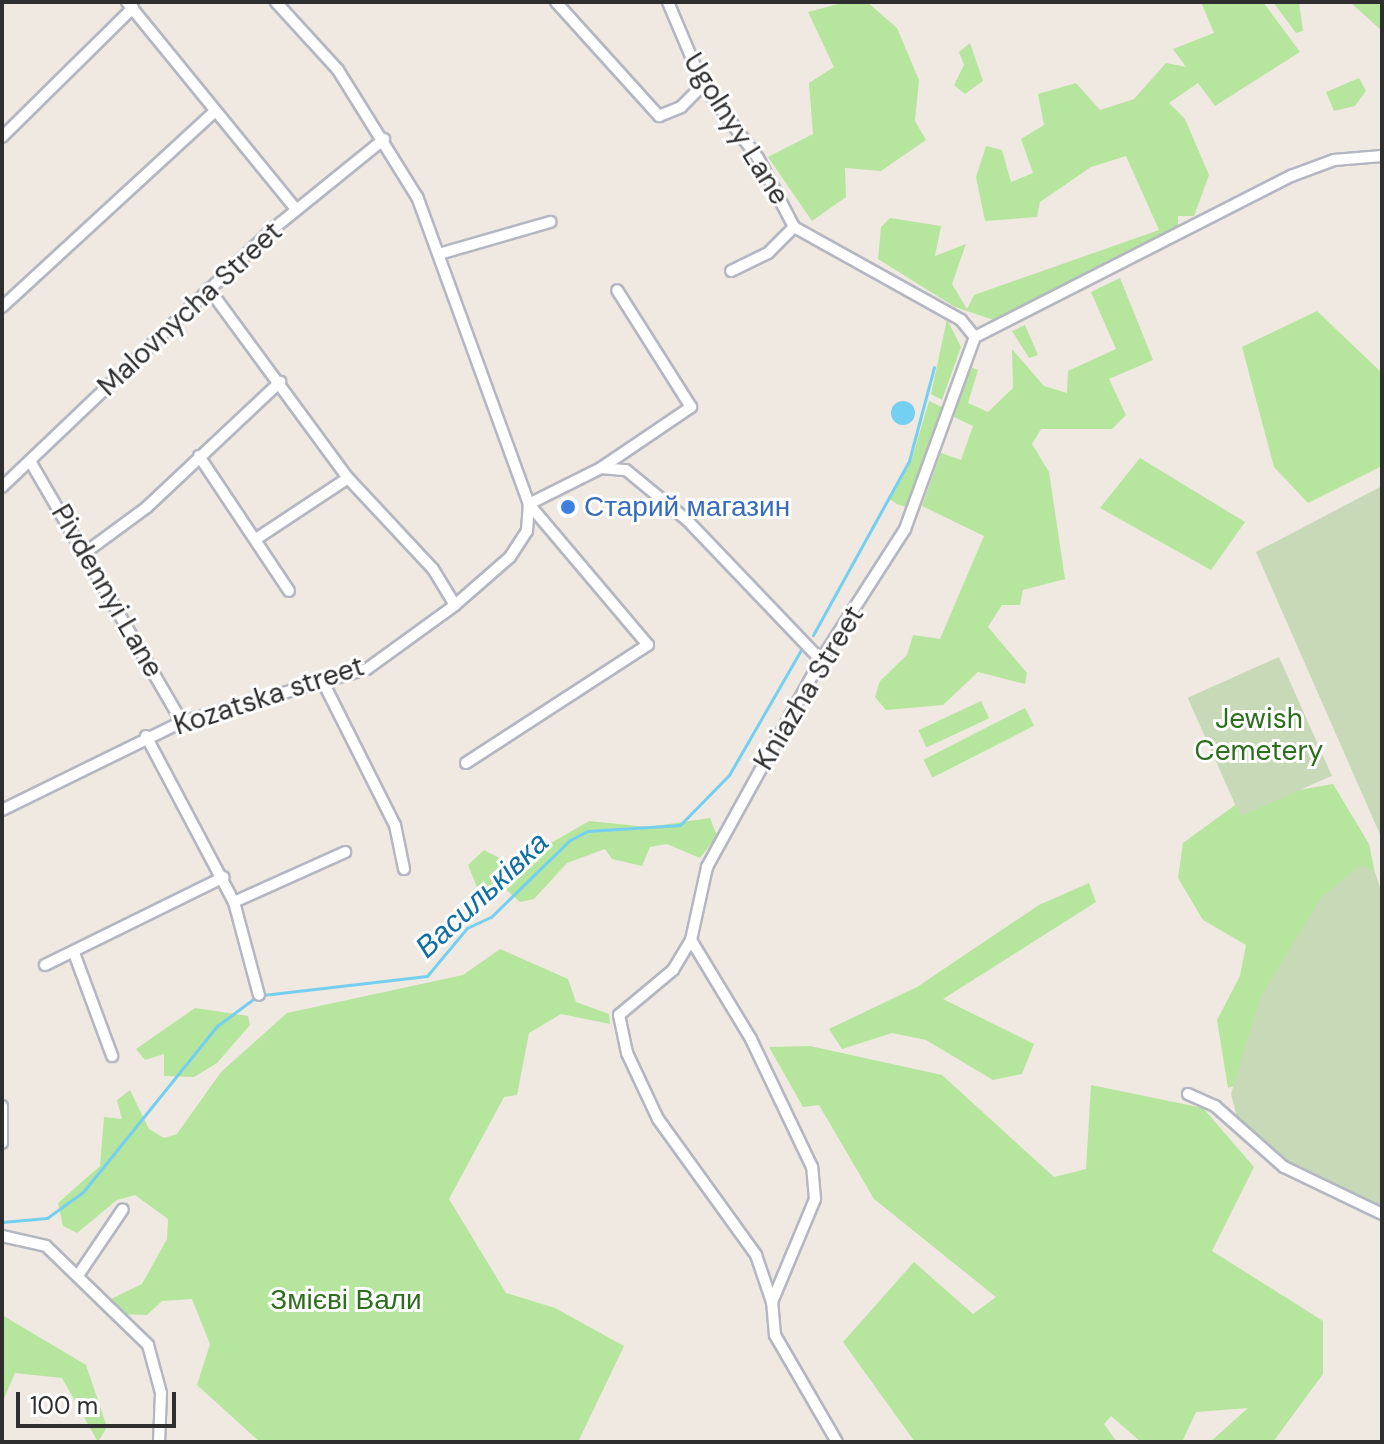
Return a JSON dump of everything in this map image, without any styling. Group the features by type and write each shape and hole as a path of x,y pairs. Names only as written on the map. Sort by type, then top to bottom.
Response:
{"street":[{"path":"276,2 338,70 384,139 439,254 529,504 648,645 466,763"},
{"path":"556,2 659,116 703,85"},
{"name":"Ugolnyy Lane","path":"668,2 703,85 758,158 794,227 768,253 731,271"},
{"path":"2,137 130,5 212,114 296,209"},
{"path":"2,307 212,114"},
{"name":"Malovnycha Street","path":"2,487 296,209 384,139"},
{"path":"794,227 961,320 975,337 1291,176 1334,160 1382,156"},
{"path":"439,254 550,222"},
{"path":"209,289 348,478 433,569 455,605"},
{"path":"529,504 601,468 691,407 617,290"},
{"name":"Kniazha Street","path":"691,940 707,867 821,660 905,529 975,337"},
{"path":"86,552 280,382"},
{"path":"199,456 289,591"},
{"name":"Pivdennyi Lane","path":"30,461 86,552 182,722"},
{"path":"601,468 626,470 687,520 821,660"},
{"path":"256,539 348,478"},
{"name":"Kozatska street","path":"2,810 146,736 182,722 324,684 367,669 455,605 510,557 527,531 529,504"},
{"path":"324,684 395,825 404,869"},
{"path":"146,736 224,877 234,902 259,995"},
{"path":"234,902 345,852"},
{"path":"45,965 224,877"},
{"path":"772,1302 815,1199 812,1167 751,1039 691,940 673,970 619,1015 638,1087 727,1205 772,1302 775,1335 837,1442"},
{"path":"74,953 112,1056"},
{"path":"1188,1094 1215,1106 1284,1167 1382,1214"},
{"path":"2,1106 2,1143"},
{"path":"79,1274 123,1209"},
{"path":"2,1236 46,1246 79,1274 148,1345 161,1393 159,1442"}],"green space":[{"path":"846,2 867,2 897,28 919,80 915,121 926,140 881,171 845,168 846,197 812,221 768,157 813,134 809,83 834,67 808,12"},
{"path":"1201,2 1263,2 1300,52 1215,106 1198,83 1169,103 1185,119 1209,175 1194,216 1178,216 1178,232 994,320 955,307 878,259 881,227 890,218 941,226 935,256 966,244 952,284 967,309 974,295 1159,230 1126,156 1091,167 1040,202 1037,217 985,221 976,177 986,146 1002,150 1011,182 1033,173 1021,139 1044,125 1038,94 1076,83 1100,110 1134,99 1166,63 1186,67 1173,49 1214,33"},
{"path":"1273,2 1299,2 1303,31 1296,33"},
{"path":"1350,2 1382,2 1382,31"},
{"path":"970,43 983,81 965,94 954,85 964,65 959,52"},
{"path":"1359,78 1366,91 1355,106 1334,111 1326,92"},
{"path":"1120,278 1153,360 1109,379 1126,415 1112,429 1041,429 1032,444 1049,472 1065,579 1023,590 1020,605 1002,605 988,627 1027,673 1025,684 978,672 943,705 886,710 875,697 880,681 907,655 913,635 940,639 984,536 922,506 941,453 961,460 973,426 954,417 970,367 978,370 968,403 988,412 1013,388 1012,349 1044,386 1067,393 1068,371 1116,349 1091,292"},
{"path":"1317,311 1382,373 1382,466 1308,503 1274,467 1242,347"},
{"path":"947,319 961,347 942,400 931,394"},
{"path":"1025,325 1038,355 1029,358 1012,331"},
{"path":"929,401 942,407 906,507 890,499 911,462"},
{"path":"1140,458 1245,522 1211,570 1100,508"},
{"path":"1382,486 1382,839 1256,552"},
{"name":"Jewish Cemetery","path":"1279,657 1332,776 1241,816 1188,698"},
{"path":"981,701 989,718 926,747 918,730"},
{"path":"1025,708 1034,726 933,778 923,760"},
{"path":"1333,784 1369,844 1382,907 1290,1066 1228,1088 1217,1020 1240,976 1246,945 1203,920 1178,878 1183,843 1242,800"},
{"path":"710,818 717,836 700,858 667,844 650,847 642,866 612,859 605,849 567,863 534,899 520,902 503,887 481,897 468,865 484,850 513,865 589,821 648,827"},
{"path":"1360,865 1375,872 1382,894 1382,1211 1262,1148 1237,1117 1231,1094 1260,998 1321,898"},
{"path":"1089,883 1096,902 943,999 1034,1044 1022,1074 993,1080 926,1040 892,1033 842,1049 829,1029 917,987 1039,905"},
{"name":"Змієві Вали","path":"500,949 568,979 576,1002 609,1014 610,1024 561,1014 529,1033 517,1095 504,1097 449,1199 506,1293 555,1308 624,1346 578,1442 260,1442 197,1385 210,1344 192,1299 162,1301 147,1315 117,1314 111,1299 142,1284 167,1239 168,1219 135,1195 117,1200 77,1233 63,1226 58,1203 100,1166 104,1117 122,1119 117,1100 130,1090 149,1129 164,1138 177,1134 221,1072 287,1013 463,975"},
{"path":"195,1008 248,1016 250,1025 217,1063 194,1077 164,1076 164,1054 145,1060 136,1049"},
{"path":"810,1046 942,1075 1054,1177 1086,1169 1091,1085 1203,1108 1254,1167 1212,1251 1323,1321 1323,1374 1273,1442 1210,1442 1248,1408 1196,1412 1182,1442 1141,1442 1111,1416 1104,1424 1117,1442 915,1442 843,1342 914,1262 973,1314 996,1297 874,1199 819,1105 803,1107 769,1047"},
{"path":"2,1315 86,1365 107,1427 98,1442 62,1378 15,1373 2,1403"}],"water":[{"path":"903,401 912,404 915,413 912,422 903,425 894,422 891,413 894,404"}],"waterway":[{"name":"Васильківка","path":"813,635 909,461 934,367"},
{"name":"Васильківка","path":"263,995 427,976 467,928 491,917 570,840 588,831 680,825 729,775 801,650"},
{"name":"Васильківка","path":"2,1222 47,1218 83,1192 217,1026 256,997"}],"place":[{"name":"Старий магазин","path":"568,507"}]}
